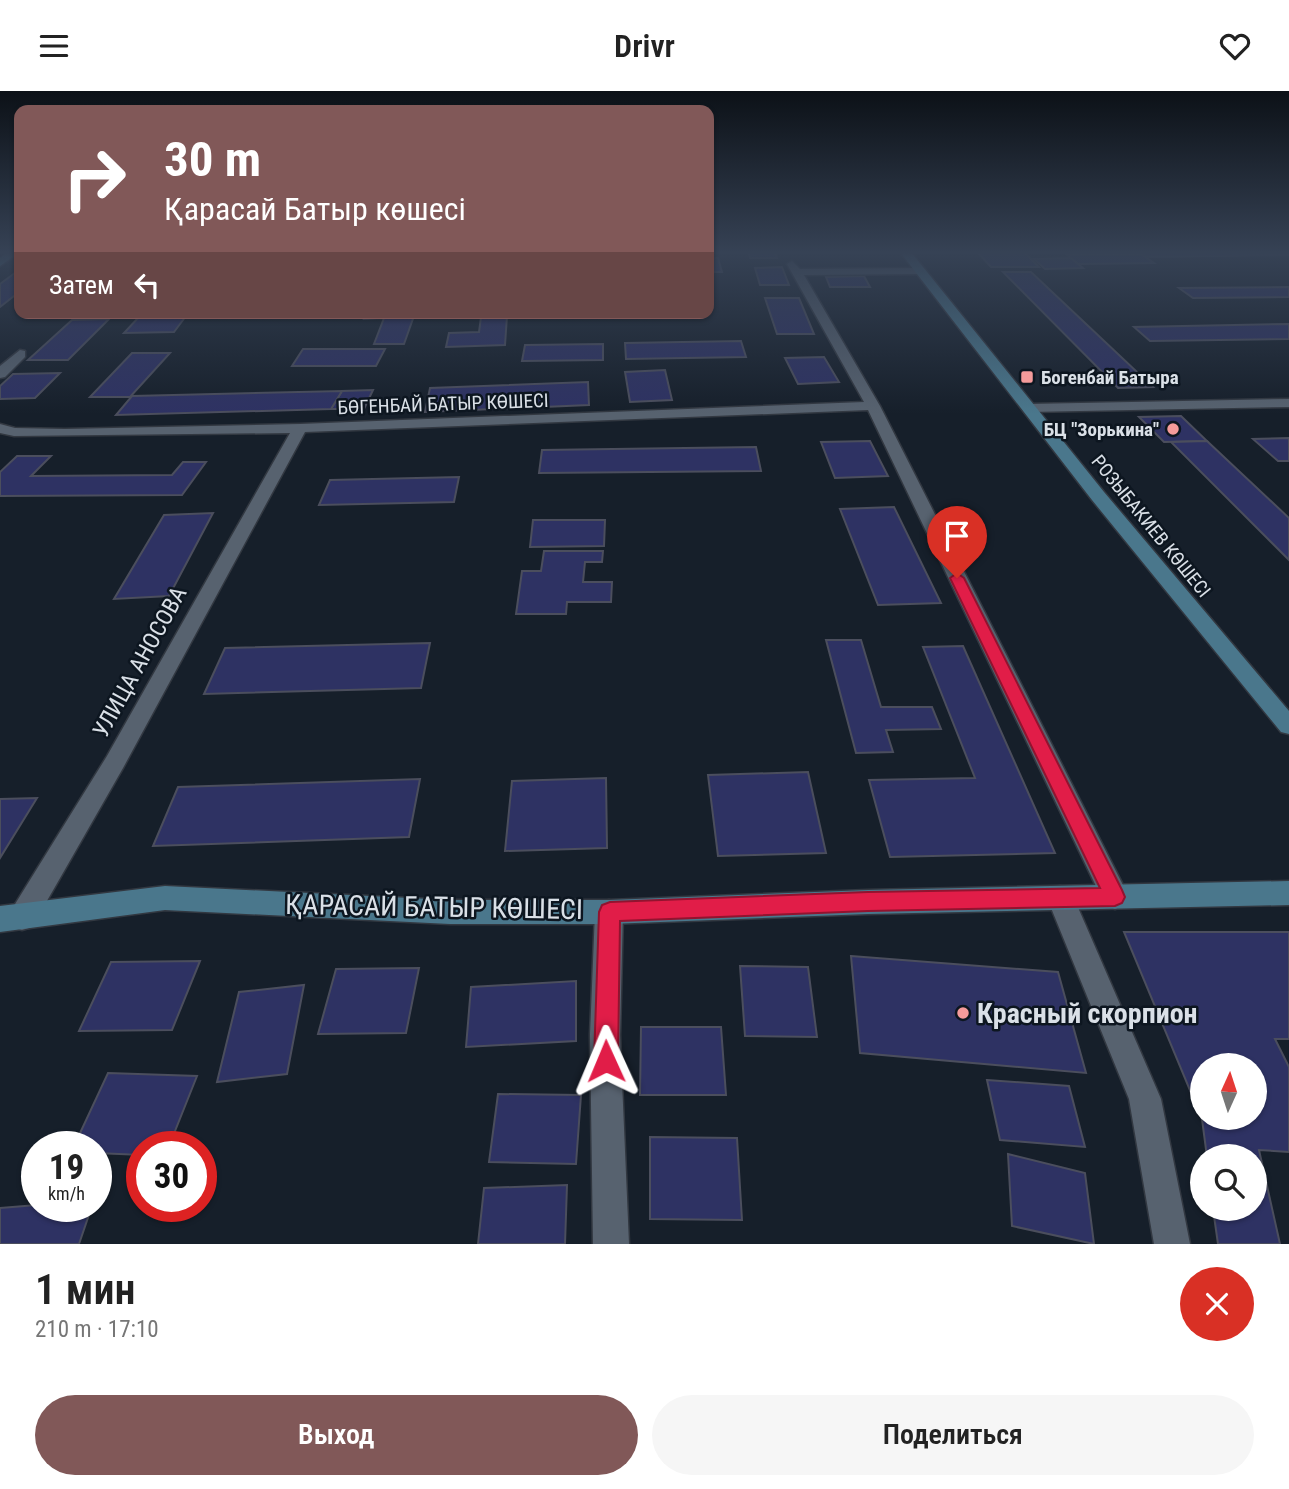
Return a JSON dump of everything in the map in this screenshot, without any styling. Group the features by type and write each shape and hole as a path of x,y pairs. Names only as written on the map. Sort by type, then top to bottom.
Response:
{"main road":[{"name":"РОЗЫБАКИЕВ КӨШЕСІ","path":"948,306 1098,496 1289,726"},
{"name":"ҚАРАСАЙ БАТЫР КӨШЕСІ","path":"11,918 165,898 450,912 610,912 868,902 1289,893"}],"street":[{"path":"817,306 873,406 1115,897"},
{"path":"0,355 20,354 0,374"},
{"path":"1029,408 1289,403"},
{"name":"БӨГЕНБАЙ БАТЫР КӨШЕСІ","path":"7,430 300,428 873,406"},
{"name":"УЛИЦА АНОСОВА","path":"11,918 115,762 300,428"},
{"path":"1060,898 1145,1099 1172,1244"},
{"path":"610,912 605,1035 611,1244"}],"building":[{"path":"768,306 802,306 814,334 777,334"},
{"path":"1037,306 1067,306 1153,387 1118,388"},
{"path":"109,319 68,360 28,360 72,320"},
{"path":"137,319 184,319 174,332 124,333"},
{"path":"384,319 413,319 404,344 374,344"},
{"path":"481,319 507,319 505,345 446,347 449,333 479,332"},
{"path":"1289,324 1289,339 1150,341 1134,327"},
{"path":"741,341 746,357 626,359 625,343"},
{"path":"603,344 603,360 522,361 525,345"},
{"path":"303,349 385,349 376,366 292,366"},
{"path":"132,353 170,353 130,397 90,397"},
{"path":"824,357 839,382 798,384 785,358"},
{"path":"665,370 672,400 630,402 625,372"},
{"path":"60,373 35,398 0,399 0,386 13,374"},
{"path":"588,382 589,405 425,412 430,388"},
{"path":"373,390 364,409 331,409 342,391"},
{"path":"342,391 331,409 116,415 132,396"},
{"name":"БЦ \"Зорькина\"","path":"1181,416 1207,441 1164,442 1139,417"},
{"path":"1289,438 1289,461 1278,461 1253,439"},
{"path":"870,441 888,476 835,478 821,442"},
{"path":"1207,441 1289,518 1289,560 1171,442"},
{"path":"756,447 761,471 539,473 542,450"},
{"path":"17,456 51,456 31,476 172,475 183,462 206,462 182,495 0,496 0,472"},
{"path":"459,477 454,502 319,505 330,480"},
{"path":"894,507 941,603 878,605 840,509"},
{"path":"213,513 169,596 114,599 164,515"},
{"path":"533,520 605,520 604,546 530,547"},
{"path":"544,551 603,551 602,562 585,562 583,582 612,582 611,602 567,602 566,614 516,614 522,571 541,571"},
{"path":"826,640 861,640 881,707 932,707 941,729 886,730 893,752 856,753"},
{"path":"430,643 421,688 204,694 225,648"},
{"path":"963,646 1055,853 890,857 869,780 975,778 923,647"},
{"path":"808,772 826,853 718,856 708,775"},
{"path":"606,778 607,848 505,851 512,781"},
{"path":"420,779 409,837 153,846 178,787"},
{"path":"37,798 0,858 0,799"},
{"path":"1124,932 1289,932 1289,1039 1275,1039 1289,1067 1289,1152 1267,1151 1267,1144 1205,1144 1204,1131 1267,1131 1267,1053 1190,1053 1190,1090"},
{"name":"Красный скорпион","path":"851,956 1058,972 1086,1073 860,1053"},
{"path":"200,961 172,1030 79,1031 111,962"},
{"path":"740,966 808,967 817,1037 745,1036"},
{"path":"419,968 406,1033 318,1034 336,969"},
{"path":"576,981 576,1041 466,1047 471,987"},
{"path":"304,985 287,1074 217,1082 239,992"},
{"path":"641,1027 721,1027 726,1095 640,1095"},
{"path":"108,1073 197,1076 175,1131 126,1131 126,1154 112,1154 112,1131 81,1131"},
{"path":"987,1080 1069,1086 1085,1147 1000,1140"},
{"path":"498,1094 581,1095 576,1164 489,1162"},
{"path":"650,1137 737,1138 742,1220 650,1219"},
{"path":"1008,1154 1085,1173 1094,1244 1012,1226"},
{"path":"567,1185 565,1244 478,1244 484,1188"},
{"path":"1267,1186 1280,1244 1218,1244 1215,1221 1267,1221"},
{"path":"21,1206 21,1222 87,1222 79,1244 0,1244 0,1208"}],"place":[{"name":"Богенбай Батыра","path":"1027,377"},
{"name":"БЦ \"Зорькина\"","path":"1173,429"},
{"name":"Красный скорпион","path":"963,1013"}],"route":[{"path":"606,1061 610,912 868,902 1115,897 957,578"}]}
